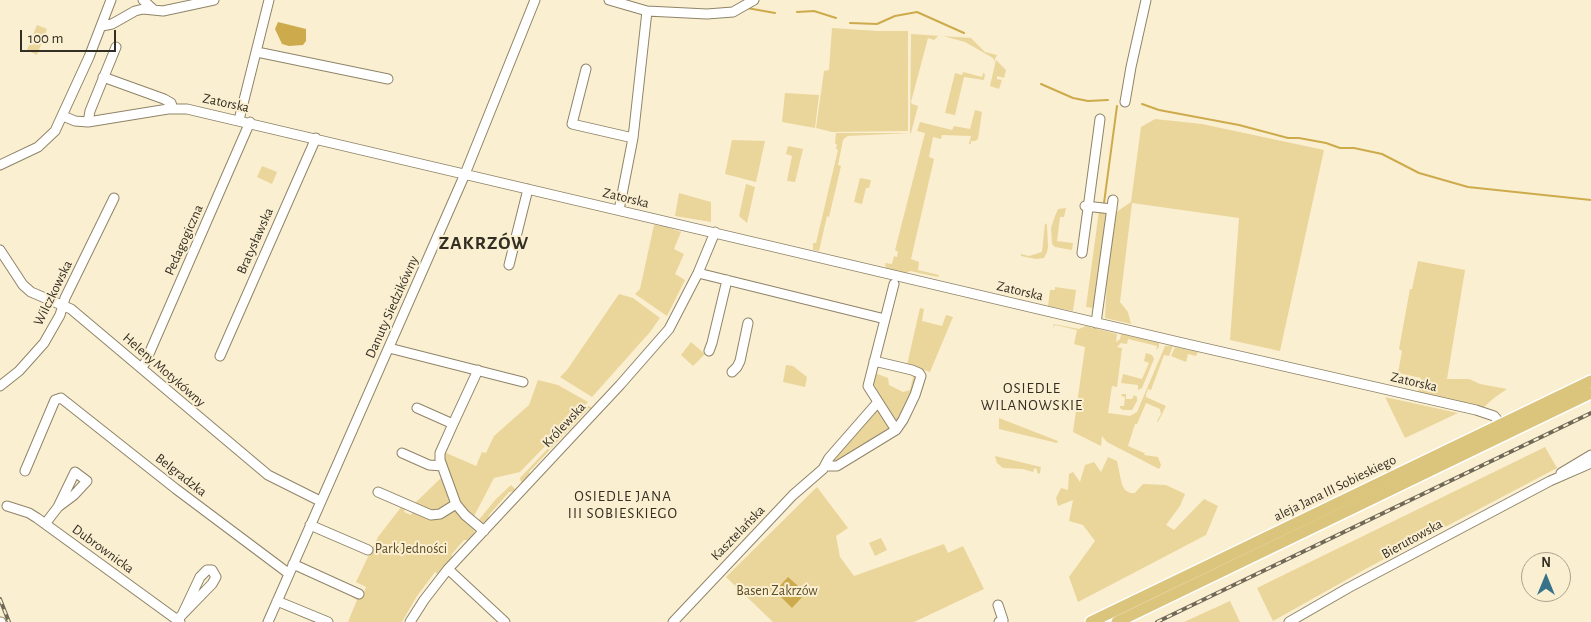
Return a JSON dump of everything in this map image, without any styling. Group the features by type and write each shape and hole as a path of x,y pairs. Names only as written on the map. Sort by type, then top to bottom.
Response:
{"main road":[{"name":"aleja Jana III Sobieskiego","path":"1091,622 1591,381"},
{"name":"aleja Jana III Sobieskiego","path":"1117,622 1591,393"}],"street":[{"path":"0,166 38,147 55,131 112,0"},
{"path":"143,0 154,10"},
{"path":"102,26 112,24 142,9 163,11 214,0"},
{"path":"239,120 269,0"},
{"name":"Danuty Siedzikówny","path":"268,622 465,174 534,0"},
{"path":"613,0 647,11 723,13 737,10 754,0"},
{"path":"1125,102 1146,0"},
{"path":"619,210 633,138 647,11"},
{"path":"88,122 90,111 116,47"},
{"path":"257,52 388,79"},
{"path":"586,69 572,124 633,138"},
{"path":"103,77 164,99 172,103 173,108"},
{"name":"Zatorska","path":"63,116 75,121 88,122 173,108 187,109 250,122 1096,323 1476,410 1494,416 1501,424"},
{"path":"1082,253 1100,119"},
{"name":"Pedagogiczna","path":"141,368 153,345 250,122"},
{"name":"Bratysławska","path":"220,356 316,138"},
{"path":"509,265 528,189"},
{"name":"Wilczkowska","path":"0,386 39,349 60,315 114,198"},
{"path":"1087,206 1112,205 1096,323"},
{"name":"Królewska","path":"410,622 448,569 620,385 669,329 698,273 716,232"},
{"name":"Heleny Motykówny","path":"0,250 23,284 44,298 71,309 268,475 320,501"},
{"path":"698,273 885,318"},
{"path":"709,351 727,280"},
{"path":"874,361 916,372 920,376 911,403 896,430 868,386 874,361 894,284"},
{"path":"732,372 740,361 748,323"},
{"path":"389,348 523,382"},
{"path":"478,370 440,453 440,460 456,504 465,516 484,531"},
{"name":"Belgradzka","path":"25,471 52,405 58,398 64,400 288,573"},
{"name":"Kasztelańska","path":"673,622 793,495 826,466 829,458 878,402"},
{"path":"417,408 453,424"},
{"name":"Kasztelańska","path":"826,466 837,466 896,430"},
{"path":"402,453 428,465 442,466"},
{"name":"Bierutowska","path":"1550,481 1572,465 1591,455"},
{"name":"Bierutowska","path":"1288,622 1348,588 1382,572 1550,481 1591,463"},
{"path":"378,492 431,515 440,514 456,504"},
{"name":"Dubrownicka","path":"7,506 29,513 46,524 179,619"},
{"path":"46,524 58,507"},
{"path":"310,526 368,550"},
{"path":"293,564 359,594"},
{"path":"448,569 505,622"},
{"path":"207,570 212,570 216,577 212,584 179,619 200,577 207,570"},
{"path":"277,601 328,622"},
{"path":"998,605 1003,620 999,622"}],"green space":[{"path":"37,25 47,29 37,55 27,50"},
{"path":"832,28 908,31 908,131 832,132 816,128 824,71 829,70"},
{"path":"911,34 941,36 934,40 928,38 911,102 918,106 911,133 848,136 843,140 838,165 841,166 829,217 827,216 819,251 813,250 813,243 816,243 838,150 835,143 836,133 910,133"},
{"path":"944,36 971,38 985,52 997,55 995,62 993,58 965,42"},
{"path":"996,60 1006,70 1004,78 997,76 997,79 1002,80 999,89 990,86"},
{"path":"963,72 982,77 983,73 985,74 984,80 964,77 955,115 945,113 955,73 962,75"},
{"path":"785,93 819,95 815,128 782,122"},
{"path":"975,110 982,112 978,139 971,141 971,144 969,144 971,136 942,135 941,139 933,137 929,157 934,159 911,259 919,262 918,270 939,275 938,277 910,271 906,273 886,268 885,263 892,264 894,256 897,257 898,252 895,250 925,133 917,131 920,122 952,130 954,126 970,129"},
{"path":"1155,119 1202,124 1324,150 1280,351 1230,340 1239,218 1132,203 1120,302 1128,312 1131,324 1105,318 1107,278 1115,213 1131,202 1141,127"},
{"path":"732,140 765,141 756,182 725,174"},
{"path":"788,146 803,149 795,182 787,181 792,156 786,154"},
{"path":"262,166 277,172 272,184 257,177"},
{"path":"860,178 871,180 869,188 866,188 862,204 854,202"},
{"path":"746,184 755,187 747,223 739,216"},
{"path":"679,193 711,202 711,222 675,216"},
{"path":"1066,208 1064,217 1060,217 1057,241 1073,243 1072,250 1055,247 1052,244 1051,228 1055,216 1058,209"},
{"path":"1099,211 1107,213 1094,308 1086,307"},
{"path":"1045,223 1047,225 1048,247 1044,258 1036,259 1021,256 1021,254 1029,256 1042,252"},
{"path":"654,225 664,226 681,232 674,249 684,254 675,274 685,280 667,316 635,294 640,289"},
{"path":"1418,261 1465,270 1447,379 1469,379 1480,384 1507,389 1484,407 1418,392 1421,378 1398,373 1402,351 1399,349 1410,289 1412,289"},
{"path":"1055,287 1076,290 1073,311 1048,306 1050,290 1055,290"},
{"path":"619,294 633,298 660,318 650,332 592,397 560,377 567,370"},
{"path":"920,308 924,309 922,321 942,326 946,315 953,317 930,372 907,365"},
{"path":"1054,324 1079,329 1086,326 1117,334 1116,342 1120,339 1121,334 1159,343 1159,347 1156,350 1157,346 1128,339 1127,344 1121,343 1117,347 1122,348 1117,387 1112,386 1108,413 1130,416 1137,412 1165,346 1173,346 1169,356 1164,355 1151,390 1148,389 1146,395 1146,397 1166,406 1158,422 1161,414 1160,409 1146,403 1137,424 1135,424 1128,446 1145,452 1144,455 1158,457 1161,465 1159,469 1107,442 1102,436 1101,446 1073,432 1085,347 1074,344 1077,330 1055,325 1053,328"},
{"path":"691,342 705,354 693,366 681,355"},
{"path":"1175,347 1198,352 1196,356 1188,354 1186,362 1171,356"},
{"path":"1146,353 1152,355 1154,359 1142,388 1138,390 1138,385 1121,383 1123,374 1142,379 1149,363 1144,361"},
{"path":"786,365 793,366 807,377 805,387 783,382"},
{"path":"875,373 888,378 889,385 903,392 910,390 914,373 919,376 901,419 896,422 873,383"},
{"path":"538,380 558,385 588,402 520,472 494,478 473,518 460,504 444,463 444,452 476,466 482,452 486,453 494,436 529,405"},
{"path":"1126,394 1126,399 1132,399 1134,395 1137,397 1132,410 1120,408 1120,406 1124,406 1125,397 1121,396"},
{"path":"1385,397 1458,413 1405,438"},
{"path":"588,406 591,407 591,410 589,408 529,472 531,477 523,484 520,478"},
{"path":"880,410 891,429 837,463 832,462 832,458"},
{"path":"999,418 1058,441 1057,443 999,429"},
{"path":"1545,447 1557,468 1371,566 1273,621 1257,588"},
{"path":"995,456 1041,467 1040,473 1038,474 1036,468 1033,472 1023,469 1003,468 997,463"},
{"path":"1108,457 1117,461 1122,485 1130,493 1135,493 1143,484 1166,485 1185,494 1180,506 1166,525 1174,530 1204,499 1218,506 1206,535 1078,602 1069,577 1095,541 1083,525 1069,521 1073,500 1058,506 1056,498 1061,488 1068,490 1069,474 1073,472 1080,482 1085,465 1094,462 1101,472"},
{"path":"442,477 451,502 436,513 413,505"},
{"path":"511,485 517,491 509,492 489,515 485,523 477,522 496,499"},
{"name":"Basen Zakrzów","path":"817,487 848,528 836,536 840,557 854,576 944,544 948,553 963,546 984,589 914,622 773,622 726,577"},
{"name":"Park Jedności","path":"402,506 405,508 404,512 411,515 413,511 456,511 475,528 474,534 470,540 464,540 451,555 454,558 439,575 435,572 417,596 402,622 348,622 357,600 352,597 353,594 362,598 366,587 356,582 378,537"},
{"path":"881,538 887,550 875,556 869,543"},
{"path":"1230,601 1240,622 1184,622"}],"shaded area":[{"path":"278,22 306,29 306,41 303,45 289,46 282,44 275,29"},
{"path":"788,577 806,593 792,608 775,591"}],"waterway":[{"path":"747,8 775,13"},
{"path":"797,12 814,11 836,18"},
{"path":"850,23 877,24 895,16 917,12 964,33"},
{"path":"1041,84 1073,98 1088,101 1108,100"},
{"path":"1142,104 1159,110 1239,125 1288,138 1299,138 1326,143 1340,148 1354,148 1382,154 1419,173 1468,187 1591,200"},
{"path":"1104,203 1117,106"}],"railway":[{"path":"1157,622 1591,413"},
{"path":"0,599 9,622"}],"district":[{"name":"ZAKRZÓW","path":"484,243"},
{"name":"OSIEDLE WILANOWSKIE","path":"1032,396"},
{"name":"OSIEDLE JANA III SOBIESKIEGO","path":"623,504"}]}
